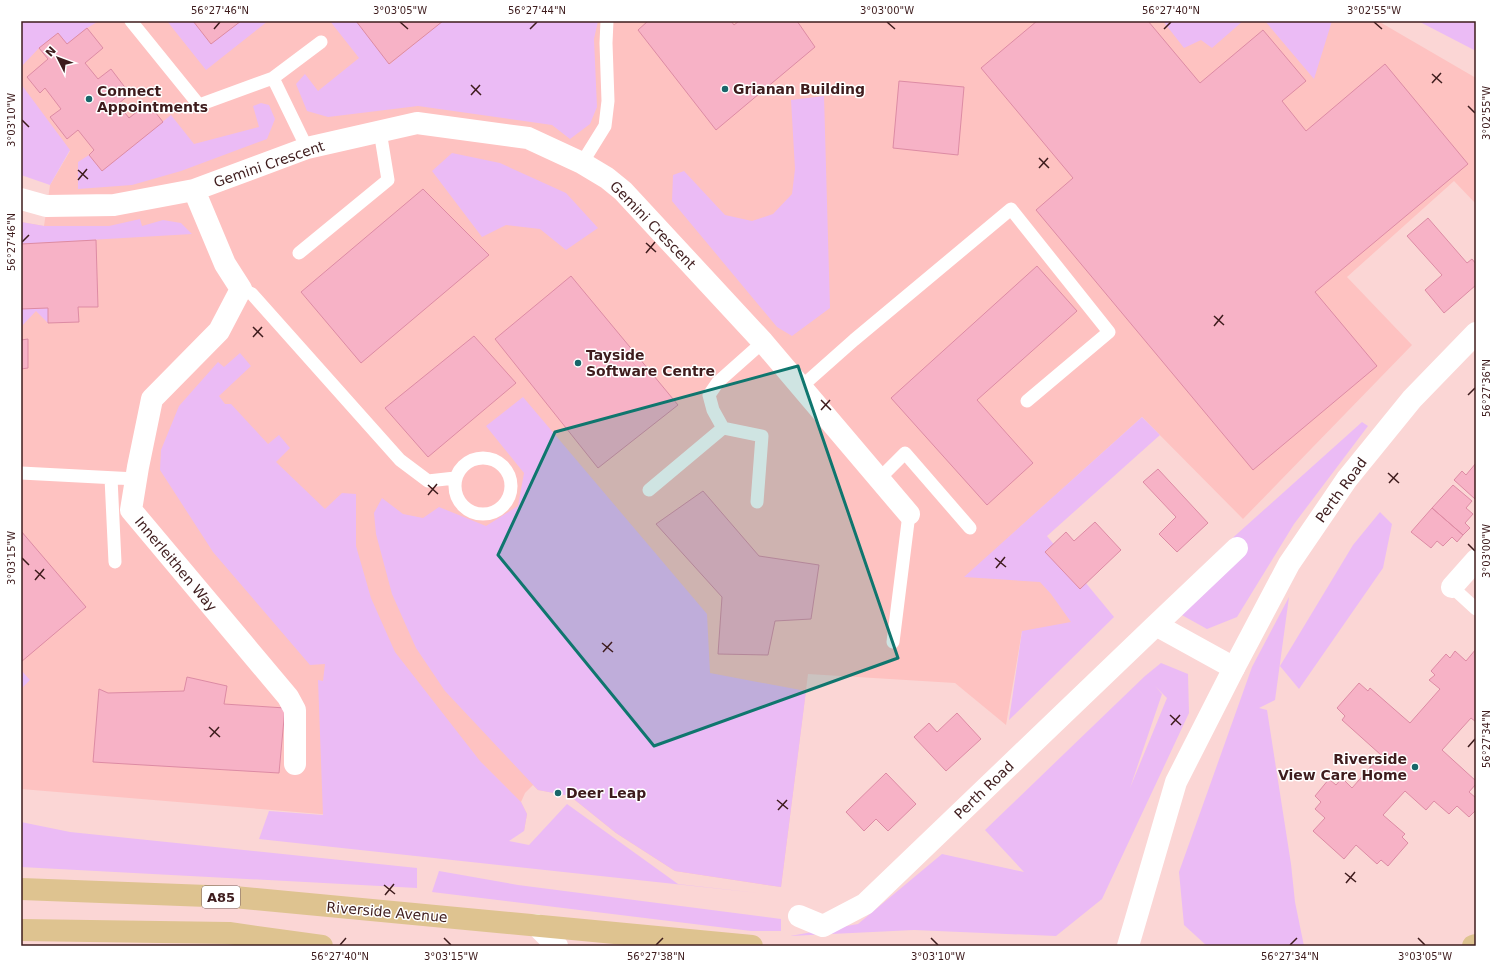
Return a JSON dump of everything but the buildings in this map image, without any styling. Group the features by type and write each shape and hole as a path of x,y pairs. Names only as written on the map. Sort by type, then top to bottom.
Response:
{"main road":[{"name":"Riverside Avenue","path":"21,889 234,897 752,946"},
{"path":"21,930 229,933 322,946"}],"street":[{"name":"Gemini Crescent","path":"21,199 46,206 114,205 194,190 307,148 417,123 528,138 582,163 607,178 623,191 763,342 909,514"},
{"path":"194,190 225,264 241,289"},
{"name":"Innerleithen Way","path":"241,289 219,331 152,399 131,510 288,697 296,710 295,764"},
{"name":"Perth Road","path":"1128,946 1176,782 1289,564 1346,479 1412,399 1476,333"},
{"name":"Perth Road","path":"799,916 823,926 865,904 1237,548"},
{"path":"1452,587 1476,560"},
{"path":"1156,625 1234,668"},
{"path":"536,925 557,946"},
{"path":"568,946 591,931"}],"lane":[{"path":"131,21 199,105 273,78 321,42"},
{"path":"582,163 606,126 608,101 606,43 607,21"},
{"path":"273,78 307,148"},
{"path":"299,253 388,180 380,131"},
{"path":"801,387 854,340 1010,209 1109,332 1028,401"},
{"path":"241,289 252,294 400,460 428,481 455,478"},
{"path":"756,502 762,436 723,428 713,410 709,395 718,382 763,342"},
{"path":"649,490 723,428"},
{"path":"879,479 905,453 970,528"},
{"path":"484,457 498,462 505,468 510,479 511,488 509,498 503,506 494,513 474,513 463,506 457,498 454,488 455,478 465,463 474,459 484,457"},
{"path":"21,473 136,479"},
{"path":"111,478 115,562"},
{"path":"893,642 909,514"},
{"path":"1452,587 1476,609"}],"highlighted area":[{"path":"798,366 898,658 654,746 498,555 555,432"}],"shaded area":[{"path":"21,21 1378,21 1476,78 1476,204 1454,181 1347,277 1412,345 1243,519 1142,417 1008,538 1097,634 1022,631 1006,725 955,683 808,674 781,887 675,871 616,833 570,796 538,790 533,785 525,793 521,802 527,814 524,831 21,789 21,222 44,226 50,185 70,151 21,144"},
{"path":"21,21 99,21 87,28 67,44 58,33 39,48 21,67"},
{"path":"167,21 193,21 211,44 241,21 268,21 206,70"},
{"path":"330,21 356,21 390,64 443,21 598,21 594,39 597,107 590,124 570,139 552,125 418,106 328,117 307,111 296,84 305,74 318,91 359,58"},
{"path":"1163,21 1243,21 1212,48 1201,40 1184,48"},
{"path":"1265,21 1332,21 1314,79"},
{"path":"1418,21 1476,21 1476,51"},
{"path":"21,84 70,150 50,185 21,175"},
{"path":"824,96 830,308 792,336 777,327 672,201 673,175 684,171 725,215 752,221 773,214 792,194 795,169 791,100"},
{"path":"261,103 269,105 275,119 267,139 181,171 132,185 78,189 78,162 89,155 102,171 171,115 194,144 259,127 253,106"},
{"path":"452,153 500,163 566,193 598,228 566,250 540,229 506,225 482,237 432,171"},
{"path":"140,219 142,226 163,220 181,223 192,234 21,244 21,222 44,226 109,226"},
{"path":"48,308 48,323 36,311 21,327 21,309"},
{"path":"240,353 251,366 219,396 225,404 231,404 268,444 279,435 290,448 276,462 325,509 342,493 356,494 356,546 371,598 395,652 480,761 521,802 527,814 524,831 509,841 529,845 567,804 678,884 758,893 259,839 269,811 323,815 318,680 323,681 325,664 310,665 213,552 160,470 161,450 179,406 218,362 224,367"},
{"path":"523,397 707,614 710,673 806,691 781,887 675,871 616,833 570,796 538,790 445,691 416,648 392,594 376,534 374,513 382,498 403,514 423,518 439,507 486,526 518,506 524,473 486,426"},
{"path":"1142,417 1160,435 1047,536 1114,617 1009,720 1022,631 1071,622 1051,594 1040,582 964,577"},
{"path":"1362,422 1368,426 1294,524 1237,617 1207,629 1180,614 1218,551"},
{"path":"1380,512 1392,524 1383,568 1299,689 1280,666 1353,545"},
{"path":"1289,597 1275,700 1259,708 1267,710 1291,864 1295,902 1304,946 1207,946 1184,925 1179,872 1252,667"},
{"path":"1161,663 1188,674 1189,713 1102,899 1056,936 914,930 790,936 858,924 942,854 1024,872 985,830 1145,676","holes":["1155,686 1167,698 1130,788 1162,694"]},
{"path":"21,670 30,680 21,689"},
{"path":"21,822 70,832 417,868 417,888 21,867"},
{"path":"439,871 518,885 781,919 781,931 751,931 432,892"}],"place":[{"name":"Grianan Building","path":"725,89"},
{"name":"Connect Appointments","path":"89,99"},
{"name":"Tayside Software Centre","path":"578,363"},
{"name":"Riverside View Care Home","path":"1415,767"},
{"name":"Deer Leap","path":"558,793"}]}
